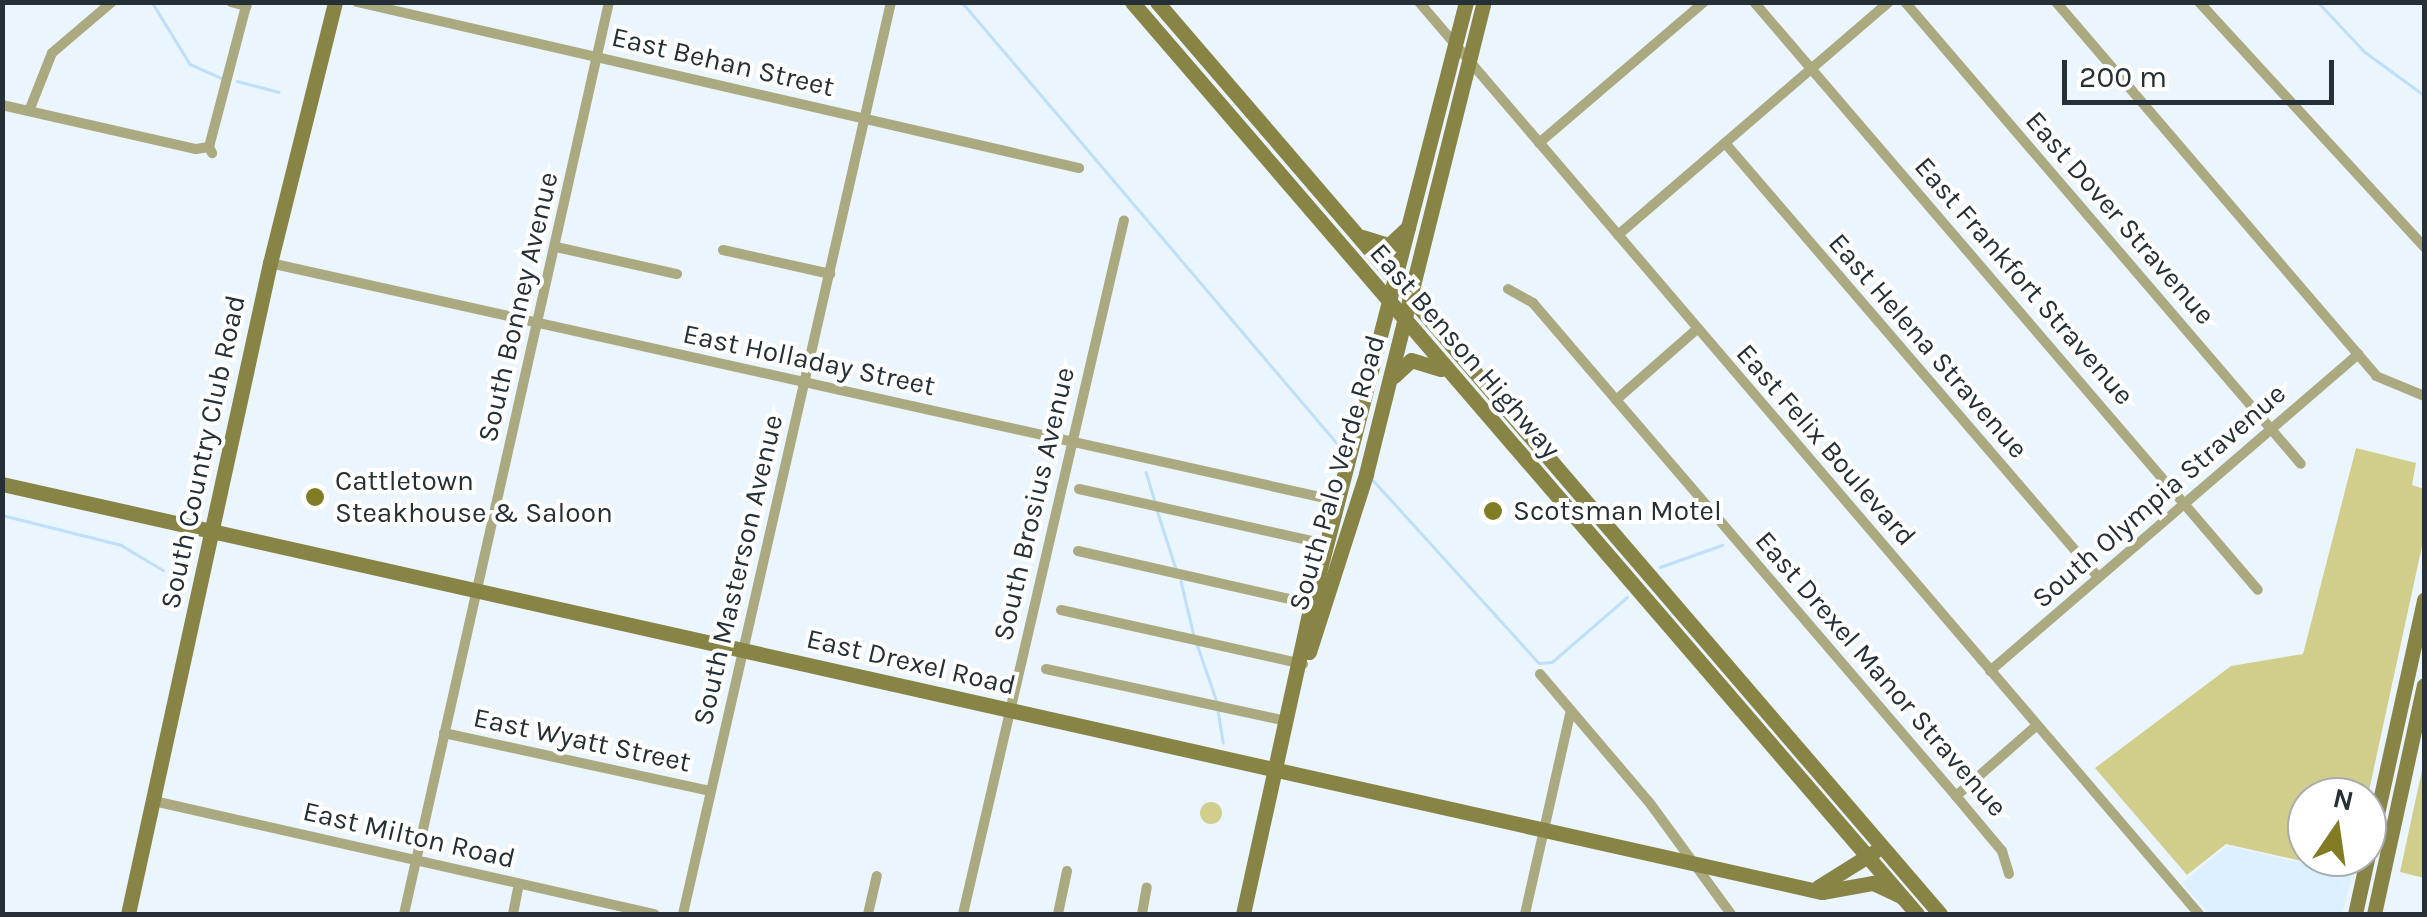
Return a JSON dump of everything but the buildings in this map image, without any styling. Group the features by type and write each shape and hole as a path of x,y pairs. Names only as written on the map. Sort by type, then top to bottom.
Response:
{"main road":[{"name":"South Country Club Road","path":"128,914 270,264 335,2"},
{"name":"East Benson Highway","path":"1132,2 1916,914"},
{"name":"East Benson Highway","path":"1156,2 1940,914"},
{"name":"South Palo Verde Road","path":"1244,914 1303,664 1311,604 1398,284 1466,2"},
{"name":"South Palo Verde Road","path":"1303,664 1323,620 1389,384 1484,2"},
{"path":"1168,45 1181,31"},
{"path":"1351,229 1389,246 1401,240 1417,210"},
{"path":"1389,384 1400,368 1421,358 1461,386"},
{"name":"East Drexel Road","path":"2,484 1809,888 1836,892 1873,883 1901,896"},
{"path":"2355,914 2424,599"},
{"path":"2374,914 2424,685"},
{"path":"1809,888 1835,881 1865,855 1884,849"}],"street":[{"path":"30,111 52,53 112,2"},
{"path":"2,105 211,150 246,4 231,2"},
{"name":"East Behan Street","path":"357,2 1079,168"},
{"name":"South Bonney Avenue","path":"404,914 609,2"},
{"name":"South Masterson Avenue","path":"683,914 891,2"},
{"name":"East Felix Boulevard","path":"1420,2 2199,914"},
{"path":"1540,143 1704,2"},
{"name":"East Frankfort Stravenue","path":"1754,2 2258,590"},
{"path":"1618,234 1888,2"},
{"name":"East Dover Stravenue","path":"1905,2 2301,464"},
{"path":"2056,2 2358,354 2388,384 2424,396"},
{"path":"2199,2 2424,247"},
{"name":"East Helena Stravenue","path":"1725,143 2098,578"},
{"name":"South Brosius Avenue","path":"963,914 1124,220"},
{"path":"556,248 678,274"},
{"path":"723,250 830,274"},
{"name":"East Holladay Street","path":"270,264 1338,500"},
{"name":"East Drexel Manor Stravenue","path":"1508,290 1533,303 1956,796 2002,851 2009,874"},
{"path":"1616,400 1697,329"},
{"name":"South Olympia Stravenue","path":"1990,672 2358,354"},
{"path":"1079,489 1326,544"},
{"path":"1078,551 1311,604"},
{"path":"1061,610 1303,664"},
{"path":"1046,669 1288,721"},
{"path":"1540,674 1649,802 1687,860 1731,914"},
{"path":"1525,914 1571,710"},
{"path":"1956,796 2036,726"},
{"name":"East Wyatt Street","path":"444,732 711,791"},
{"name":"East Milton Road","path":"154,801 654,914"},
{"path":"1058,914 1068,871"},
{"path":"868,914 876,876"},
{"path":"513,914 519,884"},
{"path":"1142,914 1147,887"}],"shaded area":[{"path":"2356,448 2416,463 2412,485 2424,489 2424,537 2372,777 2287,777 2287,858 2226,844 2187,875 2095,768 2231,666 2303,654"},
{"path":"2424,761 2424,878 2400,872"},
{"path":"1211,802 1219,805 1219,821 1211,824 1203,821 1200,813 1203,805"},
{"path":"2227,846 2287,859 2287,877 2351,877 2342,914 2210,914 2182,883"}],"waterway":[{"path":"152,2 190,64 221,78"},
{"path":"962,2 1341,448"},
{"path":"2318,2 2365,52 2424,95"},
{"path":"237,81 279,92"},
{"path":"1146,472 1155,502"},
{"path":"1373,480 1539,663 1552,662 1627,597"},
{"path":"1157,510 1176,569"},
{"path":"2,515 121,545 163,570"},
{"path":"1660,567 1722,545"},
{"path":"1181,581 1194,636"},
{"path":"1197,644 1217,702"},
{"path":"1218,710 1223,743"}],"place":[{"name":"Cattletown Steakhouse & Saloon","path":"315,497"},
{"name":"Scotsman Motel","path":"1493,511"}]}
